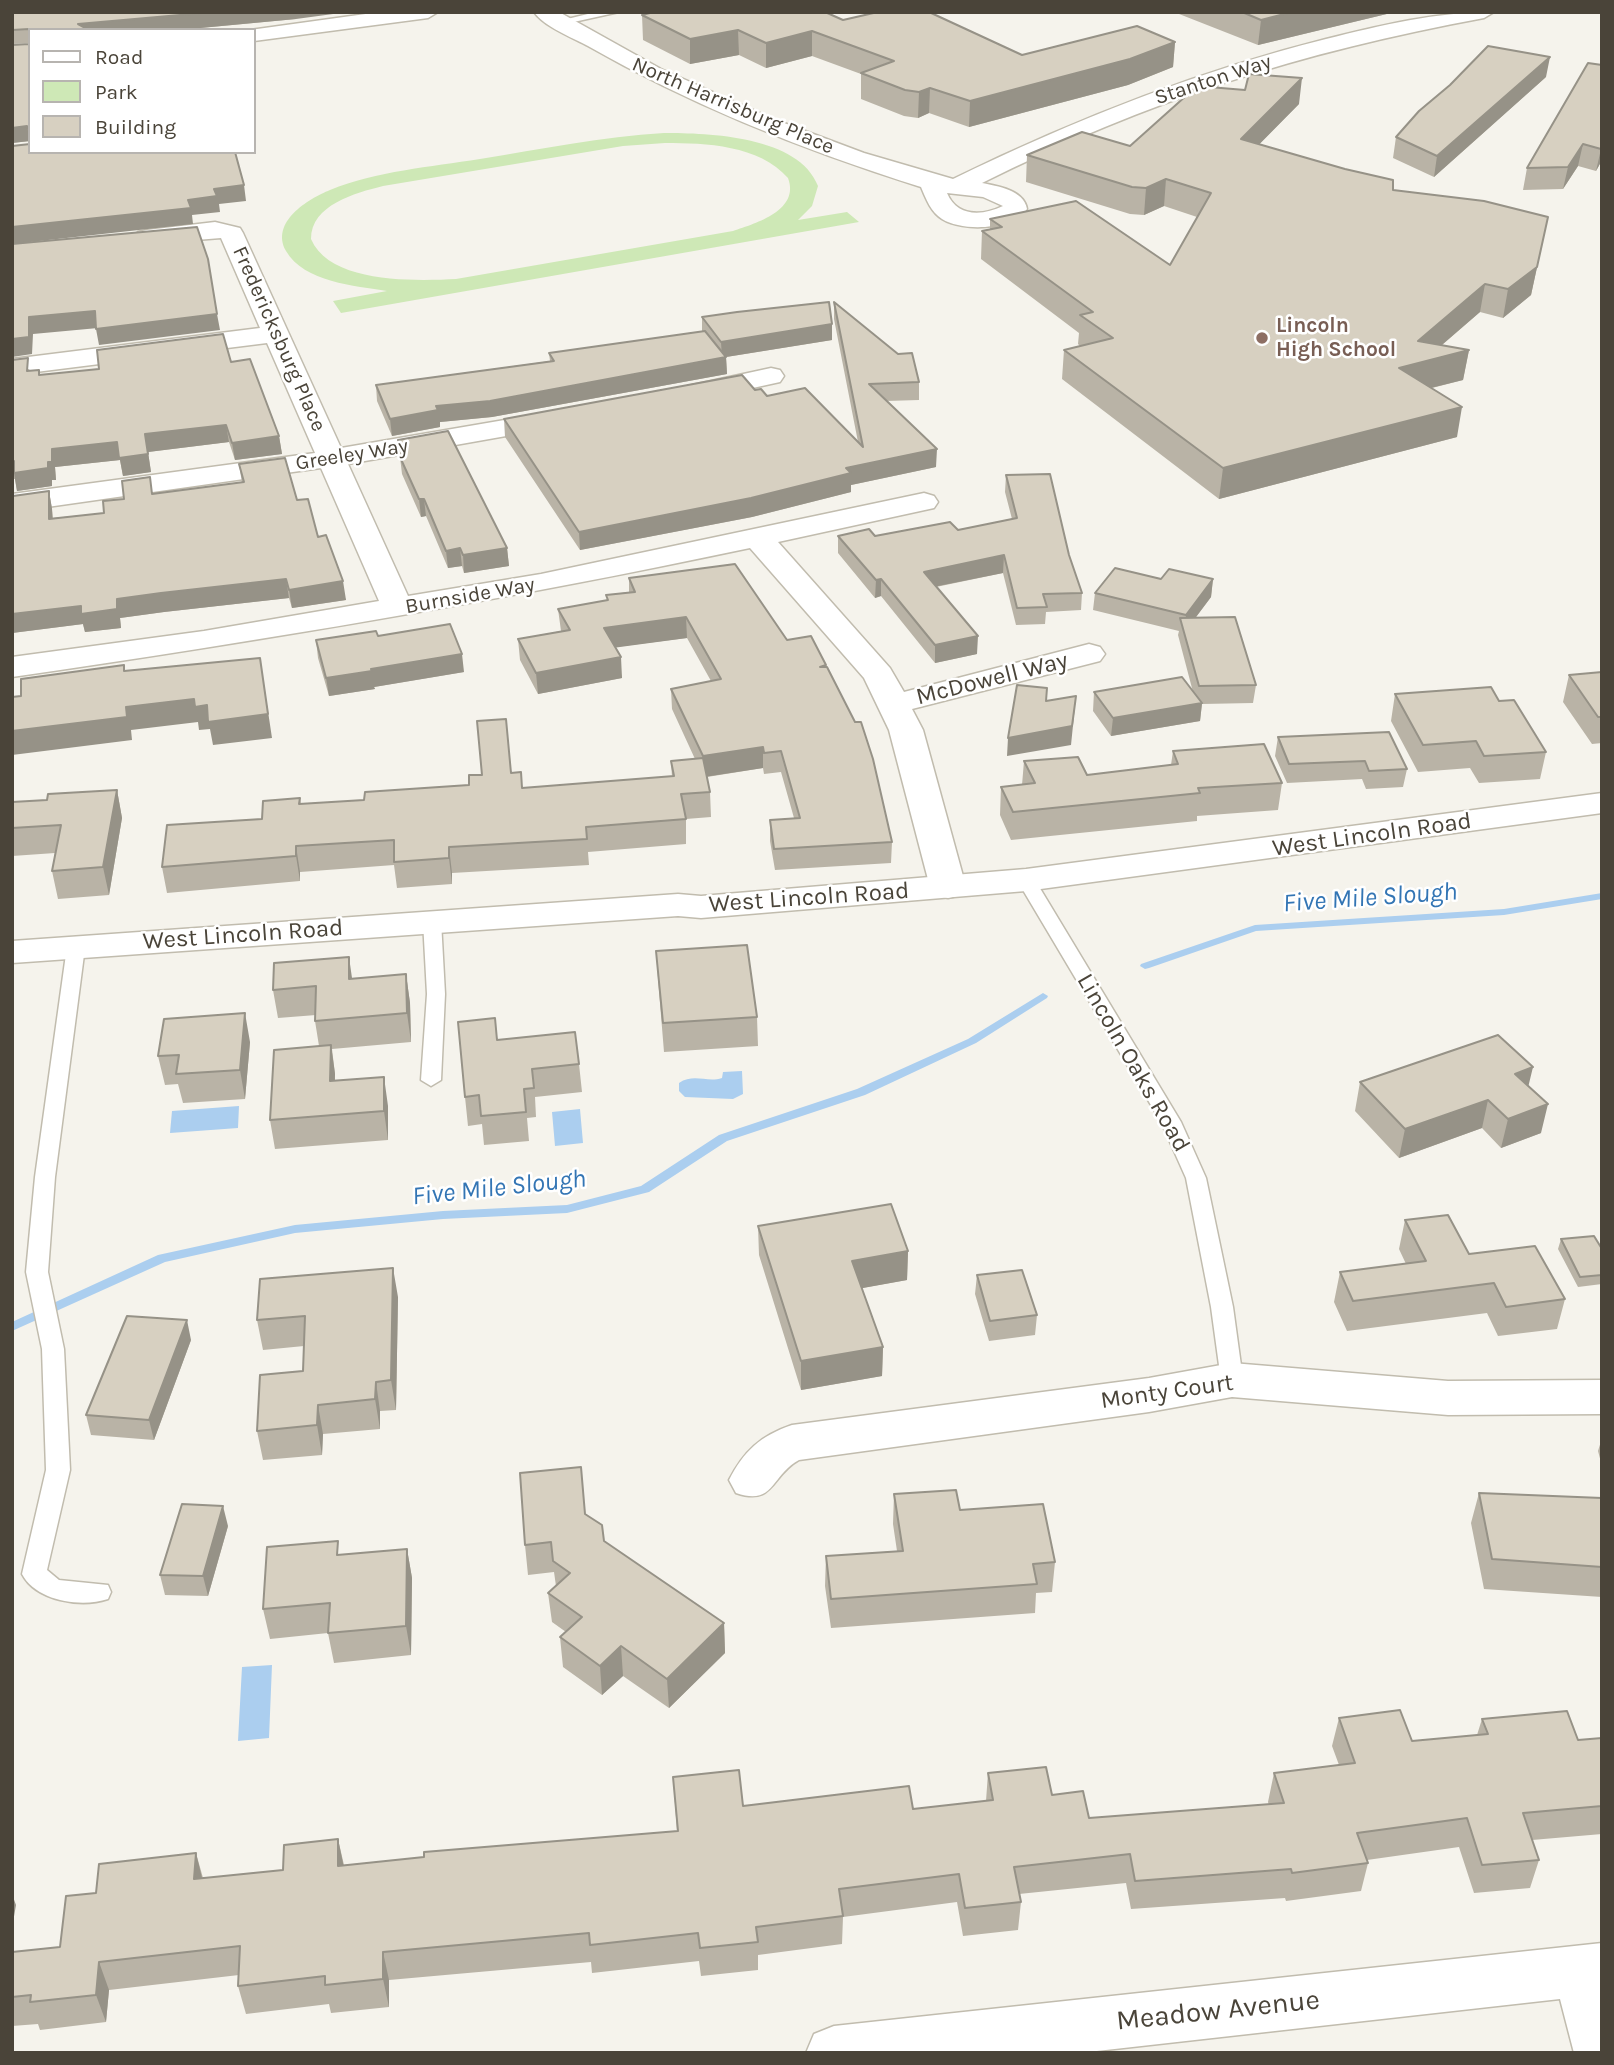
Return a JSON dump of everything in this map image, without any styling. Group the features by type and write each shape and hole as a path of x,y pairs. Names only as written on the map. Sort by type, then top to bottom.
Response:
{"street":[{"path":"256,34 428,12"},
{"name":"Stanton Way","path":"955,187 1077,128 1198,82 1328,45 1483,12"},
{"name":"North Harrisburg Place","path":"552,17 660,79 848,156 931,184 1003,197 1014,204 1015,209 986,219 953,215 945,210 931,184"},
{"name":"Fredericksburg Place","path":"119,240 222,229 231,233 398,609"},
{"path":"12,367 277,334"},
{"path":"676,396 771,376"},
{"name":"Greeley Way","path":"12,503 332,459 580,415"},
{"name":"Burnside Way","path":"12,667 398,609 758,538 924,502"},
{"path":"758,538 879,675 906,730 948,887"},
{"name":"McDowell Way","path":"895,705 1089,654"},
{"name":"West Lincoln Road","path":"12,952 432,921 678,905 701,907 1026,880 1602,803"},
{"name":"Monty Court","path":"752,1480 778,1448 792,1443 1149,1395 1232,1380 1448,1398 1602,1397"},
{"path":"1591,1970 1602,2053"},
{"name":"Meadow Avenue","path":"834,2053 1591,1970"}],"lane":[{"path":"552,17 614,12"},
{"name":"Lincoln Oaks Road","path":"1026,880 1171,1122 1196,1178 1222,1307 1232,1380"},
{"path":"431,1080 436,994 432,921"},
{"path":"76,947 47,1164 37,1272 53,1349 58,1470 34,1574 54,1589 99,1592"}],"green space":[{"path":"704,134 773,147 808,169 818,186 812,206 798,220 847,212 859,222 341,313 333,301 387,291 317,276 294,261 282,240 287,221 302,206 321,194 366,178 641,135","holes":["681,143 731,148 762,159 788,178 788,199 774,214 733,231 456,279 398,279 355,272 336,265 321,254 311,239 313,227 326,209 360,192 383,186 623,146"]}],"water":[{"path":"742,1071 743,1094 733,1099 685,1097 679,1091 679,1083 685,1080 716,1079 722,1078 723,1072"},
{"path":"239,1106 238,1128 170,1133 172,1111"},
{"path":"580,1109 583,1143 555,1146 552,1112"},
{"path":"272,1665 269,1738 238,1741 242,1667"}],"building":[{"path":"12,12 214,12 78,24 85,28 12,30"},
{"path":"654,12 825,12 843,20 878,12 929,12 1022,55 1137,26 1175,42 1130,59 970,101 930,88 919,92 905,90 861,73 894,61 812,31 766,43 738,30 690,39 642,15"},
{"path":"1242,12 1292,12 1261,20"},
{"path":"28,44 28,129 27,126 12,128 12,45"},
{"path":"1488,46 1550,57 1437,156 1396,137 1419,111 1450,85"},
{"path":"1588,63 1602,65 1601,149 1583,144 1568,167 1527,168"},
{"path":"1249,74 1302,78 1241,139 1393,180 1393,190 1484,201 1548,217 1537,267 1508,289 1485,284 1418,341 1469,350 1399,368 1462,407 1223,468 1064,350 1113,338 1080,315 1093,312 982,231 1002,227 990,219 1076,201 1170,265 1211,193 1166,179 1146,188 1132,187 1027,155 1082,132 1130,146 1197,86 1245,90"},
{"path":"28,144 28,154 236,154 244,185 214,189 217,196 188,200 191,208 12,227 12,146"},
{"path":"197,227 208,259 217,314 96,329 95,311 29,317 29,337 12,339 12,244"},
{"path":"829,302 832,324 721,342 702,317 737,312"},
{"path":"834,302 898,354 912,353 919,382 869,384 937,449 846,468 851,473 751,498 579,532 504,419 742,375 755,390 761,389 767,396 805,388 863,447"},
{"path":"705,331 726,357 490,401 436,406 438,410 390,419 376,385 554,361 549,353"},
{"path":"223,334 231,362 250,359 279,436 232,443 226,425 145,434 148,454 119,458 117,442 52,449 52,462 48,462 48,468 14,473 12,360 28,358 27,371 39,370 39,375 99,369 97,350"},
{"path":"448,431 507,548 463,555 460,548 446,551 424,499 419,499 400,457 405,457 398,440"},
{"path":"285,458 297,500 308,499 318,537 326,535 343,581 289,590 286,579 117,599 117,609 81,614 81,606 12,614 13,496 49,491 49,519 104,513 103,501 124,499 122,481 150,477 152,494 244,482 239,464"},
{"path":"1050,474 1069,555 1082,593 1043,594 1047,607 1017,608 1004,555 924,572 978,636 935,645 881,579 876,580 838,536 869,529 875,536 950,522 958,530 1017,518 1006,475"},
{"path":"735,564 787,640 811,636 826,665 820,667 827,667 855,722 861,722 873,759 892,842 774,849 770,820 800,818 781,751 764,753 763,747 703,756 671,689 721,679 686,617 604,628 621,657 536,673 518,639 570,630 558,609 608,600 606,595 635,592 629,578"},
{"path":"1115,568 1161,579 1169,569 1213,579 1186,615 1095,593"},
{"path":"1235,617 1256,685 1199,686 1180,618"},
{"path":"450,624 462,654 326,678 316,640 376,631 378,636"},
{"path":"260,658 268,714 208,722 207,705 195,707 194,699 126,707 127,717 12,731 12,697 21,696 21,679 124,665 124,671"},
{"path":"1602,672 1602,717 1598,717 1569,675"},
{"path":"1182,677 1202,703 1113,718 1094,692"},
{"path":"1017,685 1047,688 1046,701 1076,696 1072,726 1008,738"},
{"path":"1491,687 1499,701 1514,700 1546,752 1484,756 1476,741 1423,745 1395,694"},
{"path":"506,719 511,773 521,772 522,788 674,776 671,761 703,758 710,792 681,794 686,819 586,827 587,839 449,847 449,858 394,862 394,840 296,846 296,856 162,867 167,825 262,819 263,801 300,798 299,804 364,800 365,792 469,785 469,775 482,775 477,721"},
{"path":"1389,732 1407,769 1369,771 1365,761 1289,764 1278,737"},
{"path":"1264,744 1282,783 1198,788 1200,793 1013,812 1001,787 1035,783 1024,761 1078,757 1087,775 1178,764 1173,751"},
{"path":"117,790 103,867 52,871 61,825 12,828 12,802 47,800 48,794"},
{"path":"747,945 757,1017 663,1023 656,951"},
{"path":"349,957 349,979 406,974 407,1013 315,1021 316,986 273,990 274,963"},
{"path":"245,1013 240,1070 176,1074 179,1055 158,1056 164,1019"},
{"path":"495,1018 497,1040 575,1032 579,1064 532,1069 534,1088 524,1089 526,1112 481,1116 479,1095 465,1097 458,1022"},
{"path":"1498,1035 1533,1067 1515,1074 1548,1104 1508,1119 1488,1100 1405,1129 1360,1082"},
{"path":"331,1045 330,1081 384,1077 384,1111 270,1120 274,1050"},
{"path":"891,1204 908,1251 852,1261 883,1347 801,1361 758,1226"},
{"path":"1448,1215 1469,1254 1535,1246 1565,1299 1506,1307 1494,1283 1353,1301 1340,1272 1426,1261 1405,1220"},
{"path":"1594,1236 1602,1249 1602,1275 1580,1277 1561,1239"},
{"path":"393,1268 391,1380 376,1382 375,1399 318,1405 317,1425 257,1431 260,1375 303,1371 305,1316 257,1320 260,1279"},
{"path":"1022,1270 1037,1315 990,1321 977,1275"},
{"path":"127,1316 187,1320 149,1420 86,1415"},
{"path":"581,1467 585,1514 602,1525 604,1541 724,1623 667,1679 621,1646 600,1666 560,1637 582,1617 548,1593 570,1573 553,1561 551,1542 525,1545 520,1473"},
{"path":"956,1490 960,1510 1043,1504 1055,1562 1033,1564 1037,1584 831,1599 826,1556 903,1551 894,1494"},
{"path":"1479,1493 1602,1498 1602,1567 1492,1559"},
{"path":"182,1504 223,1506 203,1576 160,1575"},
{"path":"338,1541 337,1555 407,1549 406,1626 328,1633 330,1603 263,1609 267,1547"},
{"path":"1400,1710 1412,1741 1488,1734 1482,1719 1567,1711 1578,1740 1602,1738 1602,1806 1523,1813 1539,1860 1482,1865 1467,1818 1357,1833 1368,1863 1292,1873 1291,1869 1135,1881 1130,1854 1014,1867 1021,1902 965,1908 959,1874 839,1889 843,1916 756,1927 758,1942 700,1948 698,1933 590,1945 589,1933 383,1952 383,1979 325,1985 325,1976 238,1986 240,1946 99,1962 96,1995 30,2002 31,1995 12,1997 12,1952 60,1947 66,1896 96,1893 99,1864 196,1853 194,1879 283,1870 284,1845 338,1839 338,1866 424,1857 424,1852 678,1831 673,1777 739,1770 743,1806 909,1786 913,1809 993,1800 988,1773 1046,1767 1052,1795 1083,1791 1089,1818 1284,1803 1274,1773 1355,1763 1339,1718"}],"waterway":[{"name":"Five Mile Slough","path":"1145,966 1255,928 1504,912 1602,896"},
{"name":"Five Mile Slough","path":"12,1327 162,1258 295,1229 443,1215 567,1209 645,1189 723,1138 861,1092 972,1041 1043,996"}],"place":[{"name":"Lincoln High School","path":"1262,338"}]}
